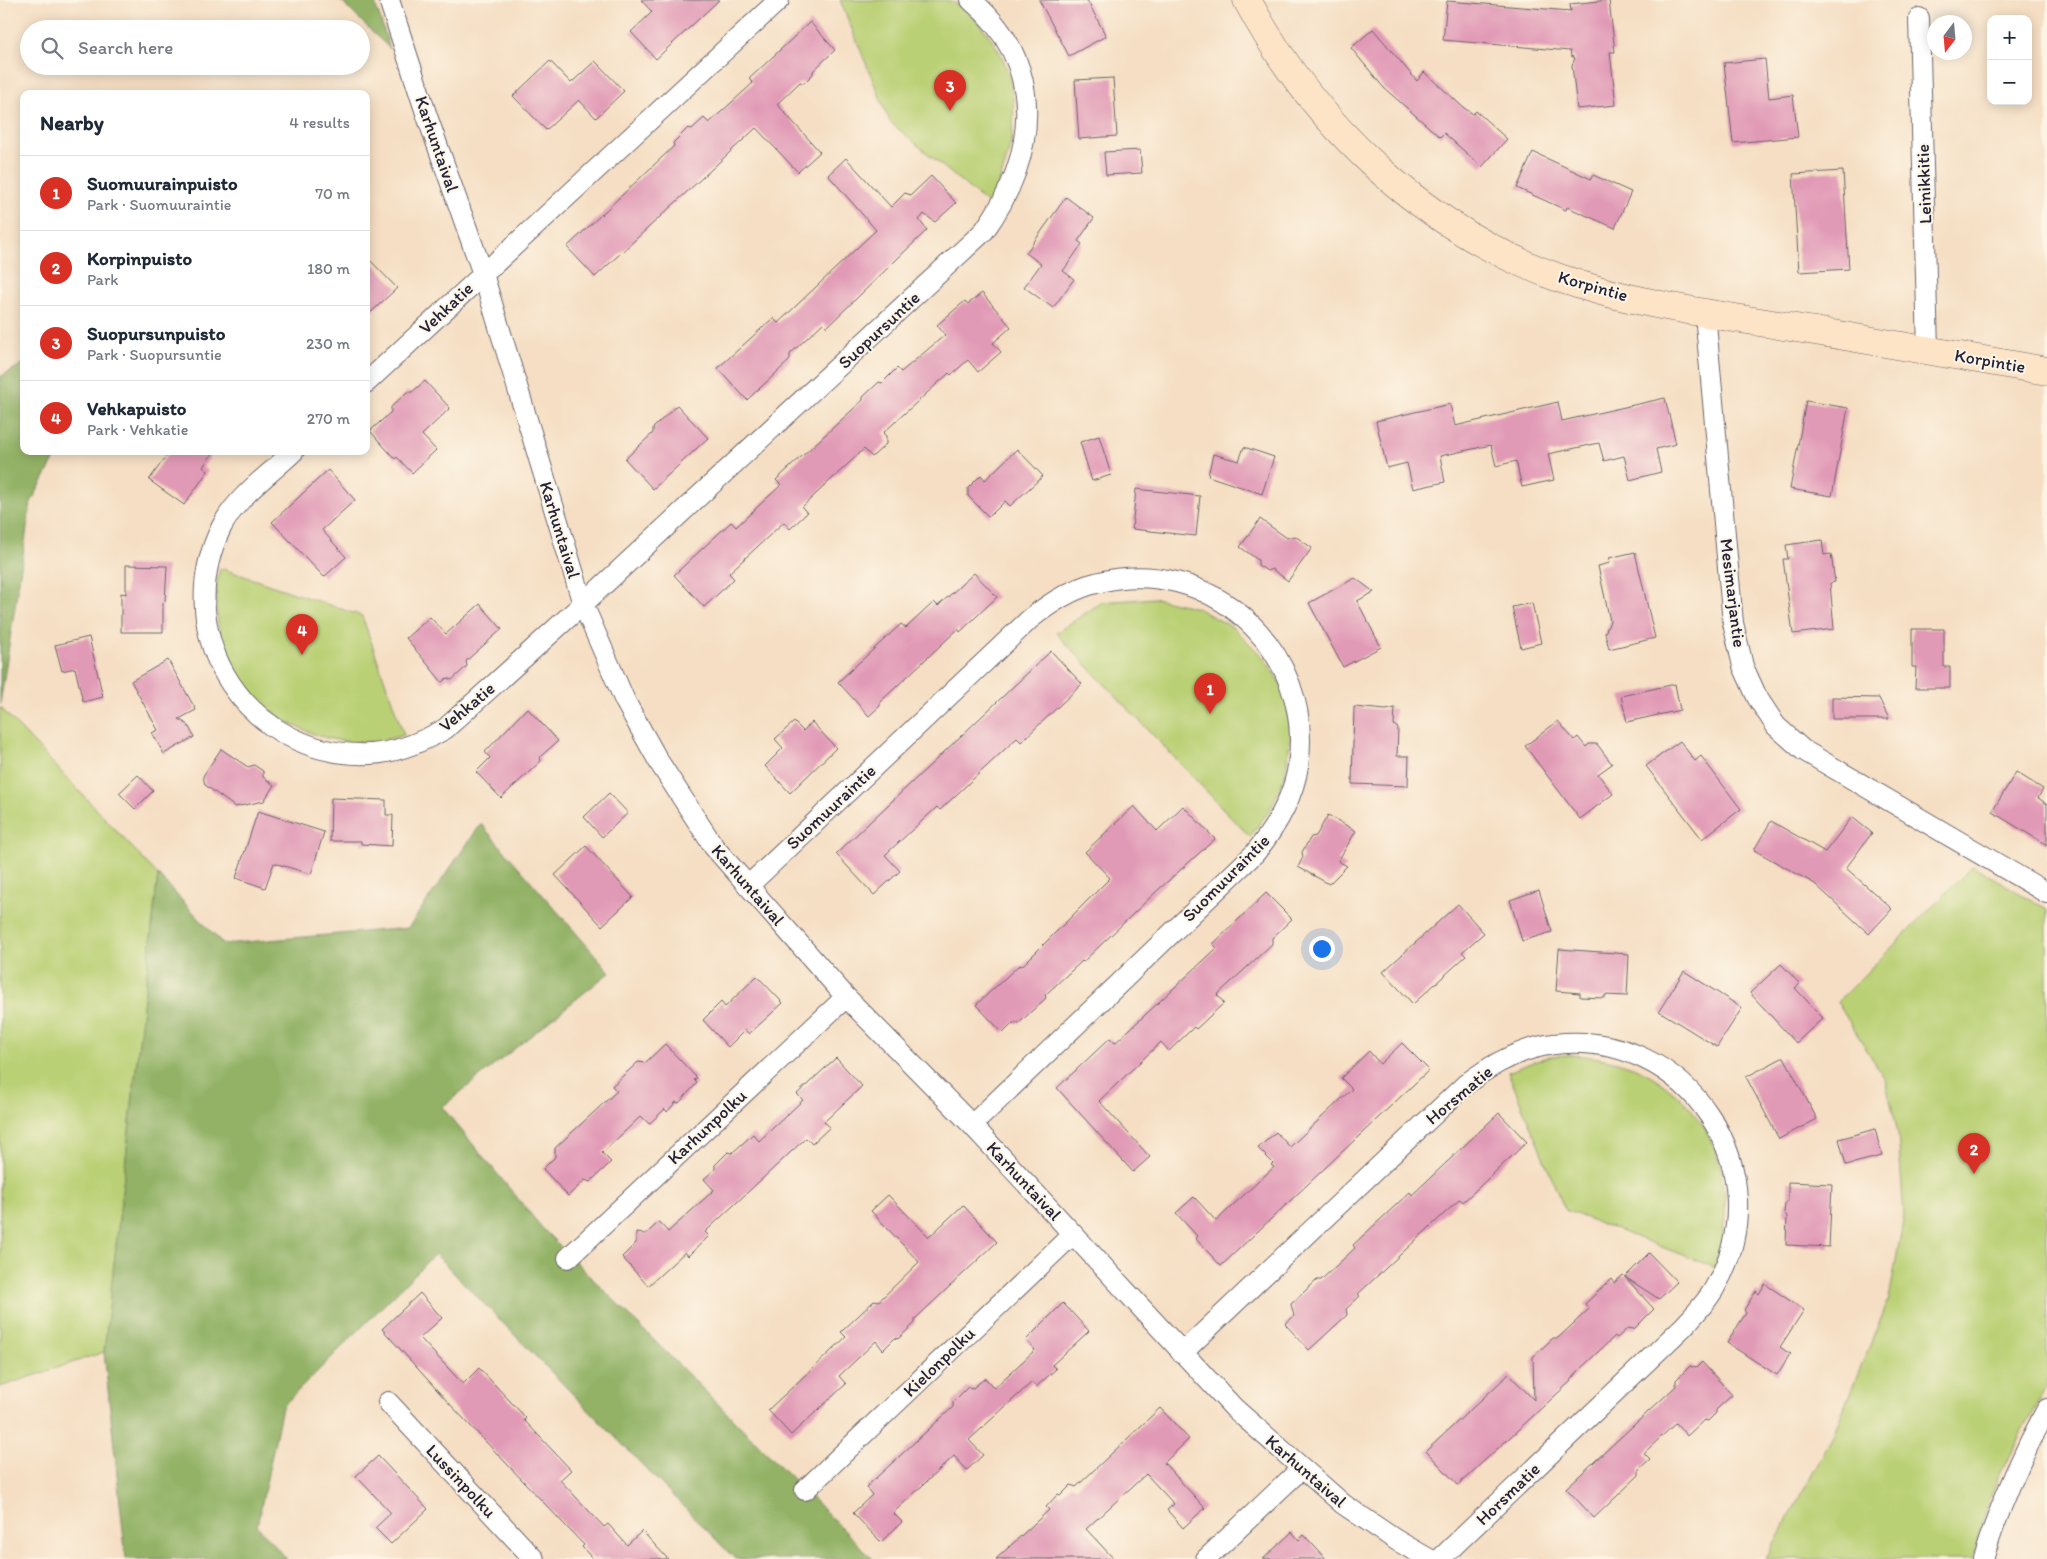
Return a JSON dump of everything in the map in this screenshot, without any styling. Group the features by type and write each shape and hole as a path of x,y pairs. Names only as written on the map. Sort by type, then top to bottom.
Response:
{"street":[{"name":"Karhuntaival","path":"389,0 482,274 583,604 625,701 659,762 714,847 846,997 972,1124 1234,1408 1343,1504 1396,1540 1429,1559"},
{"path":"482,274 779,0"},
{"name":"Suopursuntie","path":"583,604 968,248 999,211 1019,163 1025,137 1026,99 1014,51 1001,30 971,0"},
{"name":"Korpintie","path":"1246,0 1290,70 1324,115 1373,164 1409,196 1455,228 1508,256 1559,278 1611,293 1705,313 2047,371"},
{"name":"Leinikkitie","path":"1919,18 1928,350"},
{"name":"Vehkatie","path":"370,379 482,274"},
{"name":"Mesimarjantie","path":"1705,313 1734,623 1743,666 1757,697 1776,726 1803,750 2047,893"},
{"name":"Vehkatie","path":"290,455 234,507 221,528 212,550 206,575 204,600 206,624 212,648 222,671 252,711 295,740 320,749 354,754 372,754 397,750 422,741 445,729 583,604"},
{"name":"Suomuuraintie","path":"748,886 1030,619 1050,604 1072,592 1096,583 1121,578 1171,581 1195,588 1218,598 1239,612 1257,629 1272,648 1284,670 1294,692 1299,717 1298,766 1293,790 1283,813 1255,853 972,1124"},
{"name":"Karhunpolku","path":"568,1258 846,997"},
{"name":"Horsmatie","path":"1182,1353 1466,1084 1485,1070 1506,1058 1530,1049 1554,1044 1578,1043 1602,1045 1626,1051 1670,1073 1705,1107 1718,1128 1728,1150 1734,1173 1737,1197 1737,1222 1725,1268 1709,1296 1683,1327 1440,1559"},
{"name":"Kielonpolku","path":"805,1490 1073,1234"},
{"name":"Lussinpolku","path":"388,1402 534,1559"},
{"path":"1983,1559 2008,1491 2030,1441 2047,1409"},
{"path":"1206,1559 1302,1468"}],"green space":[{"path":"340,0 374,0 390,49 370,29 370,20 360,20"},
{"path":"840,0 950,1 972,16 982,27 997,48 1007,69 1012,91 1014,114 1006,160 999,183 989,205 890,122"},
{"path":"20,365 20,455 57,455 31,502 0,704 0,377"},
{"path":"220,568 362,616 404,735 366,742 329,738 294,725 264,704 240,677 223,644 216,607"},
{"path":"1155,598 1197,608 1234,628 1265,659 1286,693 1291,735 1285,776 1271,808 1250,837 1056,633 1102,602"},
{"path":"0,707 158,875 104,1352 0,1387"},
{"path":"481,824 610,972 442,1107 543,1229 873,1559 735,1559 435,1254 282,1407 257,1526 287,1559 126,1559 104,1352 158,875 223,944 408,928"},
{"path":"1973,866 2047,909 2047,1385 1998,1477 1971,1559 1766,1559 1830,1442 1889,1299 1904,1216 1898,1133 1885,1079 1837,1002"},
{"path":"1573,1055 1616,1062 1647,1073 1678,1096 1696,1116 1710,1138 1719,1162 1724,1188 1725,1214 1721,1241 1714,1267 1565,1210 1508,1072 1550,1056"}],"building":[{"path":"641,0 719,0 656,59 631,32 652,12"},
{"path":"1039,0 1087,0 1106,36 1069,56"},
{"path":"1609,0 1615,52 1610,52 1616,105 1577,109 1572,65 1575,58 1571,56 1570,51 1443,40 1447,1 1571,11 1570,4"},
{"path":"810,22 835,50 813,71 813,74 804,83 800,82 777,104 820,152 798,172 756,128 595,277 567,247 674,146 673,143 688,128 692,129 704,118 709,123 753,83 749,79"},
{"path":"1373,29 1417,81 1424,72 1464,108 1473,114 1476,111 1507,139 1482,167 1444,133 1440,137 1384,88 1351,48"},
{"path":"1765,59 1769,98 1793,95 1798,137 1733,143 1724,63"},
{"path":"550,61 571,83 595,61 624,91 596,118 579,100 546,130 513,96"},
{"path":"1113,78 1117,136 1079,139 1075,80"},
{"path":"1140,150 1142,173 1106,175 1104,152"},
{"path":"1533,152 1591,179 1593,175 1631,192 1615,228 1567,207 1566,210 1517,188"},
{"path":"846,158 891,207 905,193 911,195 931,176 956,203 935,222 924,214 919,220 927,230 827,327 823,323 790,354 790,360 747,400 718,368 773,318 778,323 876,230 828,175"},
{"path":"1843,171 1849,269 1799,272 1793,174"},
{"path":"1066,197 1094,218 1078,241 1082,244 1063,271 1074,279 1053,308 1024,287 1041,264 1026,253"},
{"path":"370,260 397,288 370,313"},
{"path":"982,293 1011,327 993,343 1001,352 978,372 968,360 951,375 949,373 883,433 886,436 886,444 872,457 864,449 802,507 807,513 790,529 784,522 729,573 734,579 704,607 674,575 731,522 736,527 781,485 776,480 863,400 863,397 879,382 882,383 897,368 901,372 945,335 937,325 965,301 968,304"},
{"path":"425,381 450,408 422,435 436,450 412,473 397,457 395,459 370,431 391,412 391,407 407,392 412,392"},
{"path":"1665,398 1676,444 1656,449 1661,472 1630,480 1624,456 1604,461 1599,443 1548,454 1554,480 1522,487 1516,461 1496,466 1491,445 1440,456 1445,482 1413,489 1407,463 1387,468 1376,421 1450,404 1455,426 1558,402 1562,421"},
{"path":"1806,401 1848,408 1832,496 1790,489"},
{"path":"677,405 708,438 653,489 625,459 653,433 653,428"},
{"path":"1099,436 1111,475 1092,481 1080,442"},
{"path":"1244,447 1274,457 1262,494 1208,476 1213,454 1239,461"},
{"path":"1017,449 1043,476 1010,506 1005,501 989,517 968,496 968,488 981,475 985,480"},
{"path":"167,455 211,455 203,467 208,471 184,505 149,480"},
{"path":"328,470 355,500 322,530 346,557 324,577 272,522"},
{"path":"1136,489 1200,496 1196,536 1132,529"},
{"path":"1260,519 1287,538 1295,536 1312,548 1288,581 1272,569 1267,571 1258,565 1258,560 1240,547"},
{"path":"1822,540 1824,555 1831,554 1835,582 1830,583 1834,629 1793,634 1783,559 1788,559 1786,545"},
{"path":"1635,552 1655,638 1609,649 1605,633 1610,621 1598,566 1610,563 1609,558"},
{"path":"126,565 167,566 165,601 163,603 163,632 121,632 121,593 126,594"},
{"path":"974,573 997,597 960,632 958,629 880,702 880,706 869,716 838,682 901,624 906,628 934,602 938,606"},
{"path":"1355,578 1374,592 1357,601 1381,647 1343,667 1309,603"},
{"path":"1532,603 1541,643 1521,648 1512,607"},
{"path":"480,604 502,629 466,661 467,666 452,680 447,678 442,682 406,638 430,617 446,634"},
{"path":"1912,629 1944,629 1944,667 1950,667 1950,688 1915,688 1916,667 1912,667"},
{"path":"89,637 103,697 83,702 75,668 62,671 55,645"},
{"path":"1051,651 1082,684 1021,742 1017,738 940,810 937,807 885,855 900,871 874,895 836,854"},
{"path":"168,660 196,710 179,719 188,725 194,737 164,754 152,733 158,730 131,681"},
{"path":"1675,684 1680,710 1627,722 1621,696"},
{"path":"1832,697 1879,698 1889,719 1832,719"},
{"path":"1354,707 1386,710 1395,708 1394,725 1398,728 1397,756 1409,756 1408,786 1352,784"},
{"path":"527,708 558,741 540,757 541,761 501,798 476,772 490,758 485,752"},
{"path":"1558,721 1574,740 1578,737 1586,747 1589,744 1597,744 1612,764 1598,774 1613,794 1580,819 1525,746"},
{"path":"794,722 803,731 812,722 836,748 790,793 765,766 783,748 775,739"},
{"path":"1680,741 1695,761 1701,756 1741,809 1702,839 1646,766"},
{"path":"221,749 248,767 254,765 263,771 263,777 274,785 264,801 235,807 205,785 203,776"},
{"path":"2016,772 2043,789 2038,798 2047,804 2047,845 1992,812"},
{"path":"138,775 153,791 135,809 119,793"},
{"path":"609,793 628,813 602,837 584,817"},
{"path":"331,798 386,800 386,815 393,815 392,846 361,844 361,841 330,841"},
{"path":"1134,806 1157,831 1183,806 1215,839 1045,995 1046,998 1019,1023 1013,1023 1003,1033 976,1005 1018,966 1023,965 1110,878 1085,852"},
{"path":"258,811 324,832 311,874 274,863 265,888 236,878"},
{"path":"1328,815 1356,831 1338,861 1347,866 1329,884 1298,867 1303,857 1302,852 1311,837 1316,836"},
{"path":"1852,817 1872,833 1846,868 1892,909 1869,934 1815,884 1754,850 1771,821 1825,852"},
{"path":"586,846 633,897 602,926 555,875"},
{"path":"1539,890 1552,932 1522,941 1510,900"},
{"path":"1266,893 1292,919 1272,938 1272,944 1217,995 1224,1003 1196,1029 1194,1027 1169,1051 1161,1042 1099,1101 1150,1157 1133,1172 1057,1088 1110,1038 1115,1043 1217,948 1213,944"},
{"path":"1458,904 1484,933 1462,952 1466,956 1413,1004 1383,972"},
{"path":"1559,949 1629,954 1627,996 1605,995 1605,998 1580,997 1580,993 1556,991"},
{"path":"1781,964 1800,984 1795,988 1823,1018 1796,1043 1750,993"},
{"path":"1684,971 1742,1008 1717,1047 1659,1011"},
{"path":"757,976 783,1003 749,1034 745,1030 728,1047 703,1020 721,1002 725,1007"},
{"path":"1402,1043 1429,1070 1221,1266 1195,1238 1197,1236 1176,1213 1194,1197 1216,1221 1274,1167 1271,1165 1273,1163 1258,1148 1276,1132 1290,1147 1352,1089 1341,1078 1369,1051 1380,1064"},
{"path":"665,1044 697,1078 694,1080 697,1083 679,1103 676,1102 667,1112 665,1109 649,1124 641,1116 602,1153 611,1162 590,1182 585,1180 568,1196 543,1169 555,1157 555,1148 617,1091 612,1086 638,1062 645,1063"},
{"path":"1784,1057 1817,1119 1779,1139 1746,1077"},
{"path":"836,1058 862,1086 824,1122 830,1127 812,1144 806,1138 705,1232 709,1236 688,1256 685,1252 648,1286 622,1257 636,1243 636,1233 646,1234 659,1222 668,1232 714,1190 704,1179 715,1169 715,1165 728,1152 732,1153 753,1134 759,1141 803,1100 797,1094"},
{"path":"1499,1113 1527,1142 1463,1202 1460,1199 1358,1294 1360,1296 1346,1309 1347,1315 1309,1350 1285,1324 1294,1316 1291,1304 1317,1280 1321,1280 1355,1248 1353,1245 1410,1192 1412,1195"},
{"path":"1875,1129 1882,1156 1846,1165 1839,1139"},
{"path":"1788,1182 1832,1184 1829,1247 1786,1245 1787,1216 1784,1213 1785,1203 1788,1201"},
{"path":"888,1195 929,1237 963,1205 997,1242 915,1319 915,1323 898,1339 895,1338 883,1350 876,1341 839,1376 846,1384 791,1435 768,1410 846,1337 841,1332 875,1300 879,1301 919,1262 871,1211"},
{"path":"1649,1253 1677,1282 1659,1299 1625,1277"},
{"path":"1623,1275 1654,1309 1634,1329 1628,1328 1617,1338 1615,1336 1580,1369 1570,1382 1458,1485 1426,1451 1509,1374 1534,1400 1533,1357 1553,1338 1558,1338 1589,1309 1585,1304 1611,1279 1614,1283"},
{"path":"1765,1284 1804,1310 1780,1347 1790,1354 1777,1375 1727,1343 1746,1313 1744,1310 1756,1291 1759,1294"},
{"path":"420,1293 442,1318 420,1338 463,1384 479,1368 571,1470 560,1480 604,1527 608,1524 627,1545 642,1531 668,1559 593,1559 582,1547 584,1545 446,1400 382,1329"},
{"path":"1063,1303 1089,1331 1052,1365 1056,1369 1036,1387 1032,1382 969,1440 983,1455 967,1470 954,1456 893,1513 902,1522 881,1542 853,1513 872,1495 866,1487 953,1407 953,1402 968,1387 973,1388 985,1378 994,1388 1035,1350 1026,1340"},
{"path":"1702,1362 1732,1395 1716,1410 1716,1413 1708,1421 1704,1420 1687,1436 1676,1423 1644,1453 1650,1459 1639,1469 1639,1475 1594,1518 1566,1488 1676,1386 1676,1380 1690,1366 1696,1368"},
{"path":"1160,1408 1189,1439 1164,1463 1205,1508 1183,1528 1167,1510 1174,1504 1146,1474 1086,1529 1114,1559 996,1559 1049,1510 1046,1507 1058,1494 1061,1495 1071,1485 1076,1487"},
{"path":"378,1456 428,1509 391,1544 375,1528 391,1513 356,1476"},
{"path":"1292,1532 1299,1540 1304,1535 1326,1559 1263,1559"}],"place":[{"name":"Suopursunpuisto","path":"950,111"},
{"name":"Vehkapuisto","path":"302,655"},
{"name":"Suomuurainpuisto","path":"1210,714"},
{"name":"Korpinpuisto","path":"1974,1174"}]}
